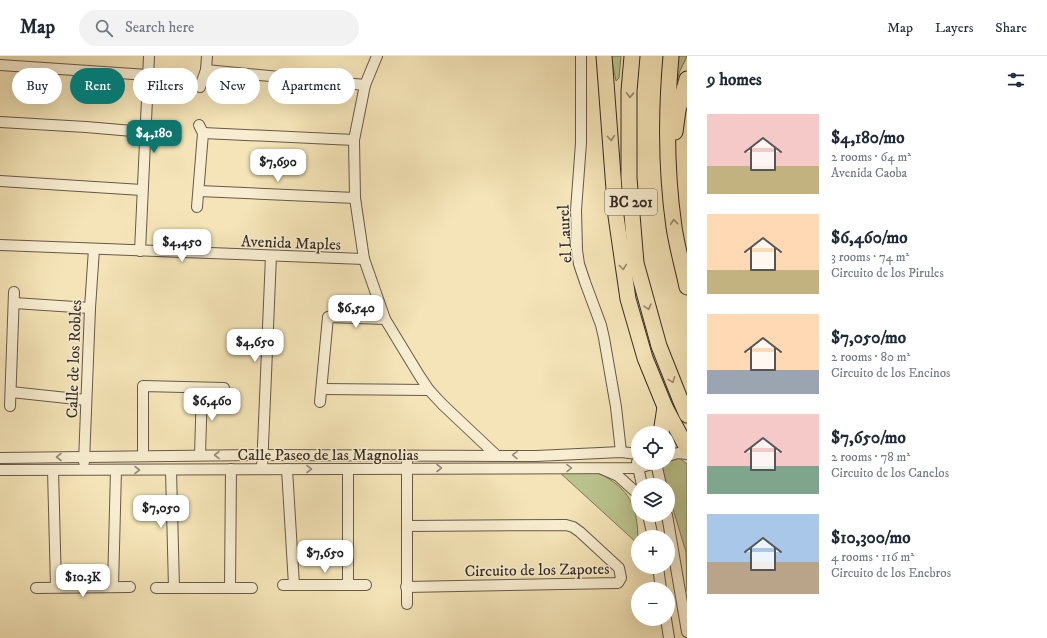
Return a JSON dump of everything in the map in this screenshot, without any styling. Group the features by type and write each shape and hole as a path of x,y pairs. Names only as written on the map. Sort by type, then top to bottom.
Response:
{"highway":[{"path":"604,56 616,216 628,299 646,358 665,408 687,448"},
{"name":"BC 201","path":"632,56 629,91 628,178 636,263 659,346 687,415"},
{"name":"BC 201","path":"671,56 668,86 667,132 670,176 674,228 687,287"},
{"path":"670,176 676,124 687,79"},
{"path":"606,85 629,134"},
{"path":"616,216 628,178"},
{"path":"662,426 665,408"}],"street":[{"path":"148,68 149,56"},
{"path":"206,68 207,56"},
{"path":"377,56 365,85 354,140 355,198 364,259 385,319 418,375 429,390 496,455"},
{"name":"el Laurel","path":"581,56 581,143 576,210 577,250 584,282 601,325 604,338 616,407 621,452"},
{"path":"0,65 133,75"},
{"path":"200,87 206,70"},
{"path":"260,75 365,85"},
{"path":"140,251 146,104"},
{"path":"0,122 144,132"},
{"path":"197,207 199,192 201,129 354,140"},
{"path":"0,180 142,190"},
{"path":"199,192 355,198"},
{"name":"Avenida Maples","path":"0,244 140,251 364,259"},
{"name":"Calle de los Robles","path":"84,470 90,308 94,249"},
{"path":"262,469 271,256"},
{"path":"10,406 14,292"},
{"path":"14,303 90,308"},
{"path":"320,402 328,317 385,319"},
{"path":"144,456 143,386 224,388"},
{"path":"200,455 202,388"},
{"path":"322,389 429,390"},
{"path":"11,392 86,400"},
{"name":"Calle Paseo de las Magnolias","path":"0,458 262,454 536,456 621,452 631,453"},
{"path":"407,454 407,604"},
{"path":"675,454 687,454"},
{"path":"536,456 538,468"},
{"path":"598,467 618,476 631,488"},
{"name":"Calle Paseo de las Magnolias","path":"0,470 631,468"},
{"path":"230,587 231,469"},
{"path":"287,469 288,585 366,585"},
{"path":"348,469 348,585"},
{"path":"53,470 56,588"},
{"path":"113,587 116,470"},
{"path":"171,470 174,588"},
{"name":"Circuito de los Zapotes","path":"406,588 618,583 621,578 619,568 580,532 573,527 566,525 408,526"},
{"path":"675,561 685,612 687,632"},
{"path":"36,588 130,587"},
{"path":"156,588 252,588"},
{"path":"667,626 669,638"}],"green space":[{"path":"611,56 621,56 619,78 616,81"},
{"path":"677,56 687,56 679,73 672,100"},
{"path":"675,456 677,456 687,464 687,591 686,552 675,516 675,478 664,478 660,470 675,470"},
{"path":"558,471 599,474 608,478 622,489 631,502 631,522 636,522 637,530 631,530 631,538"}]}
